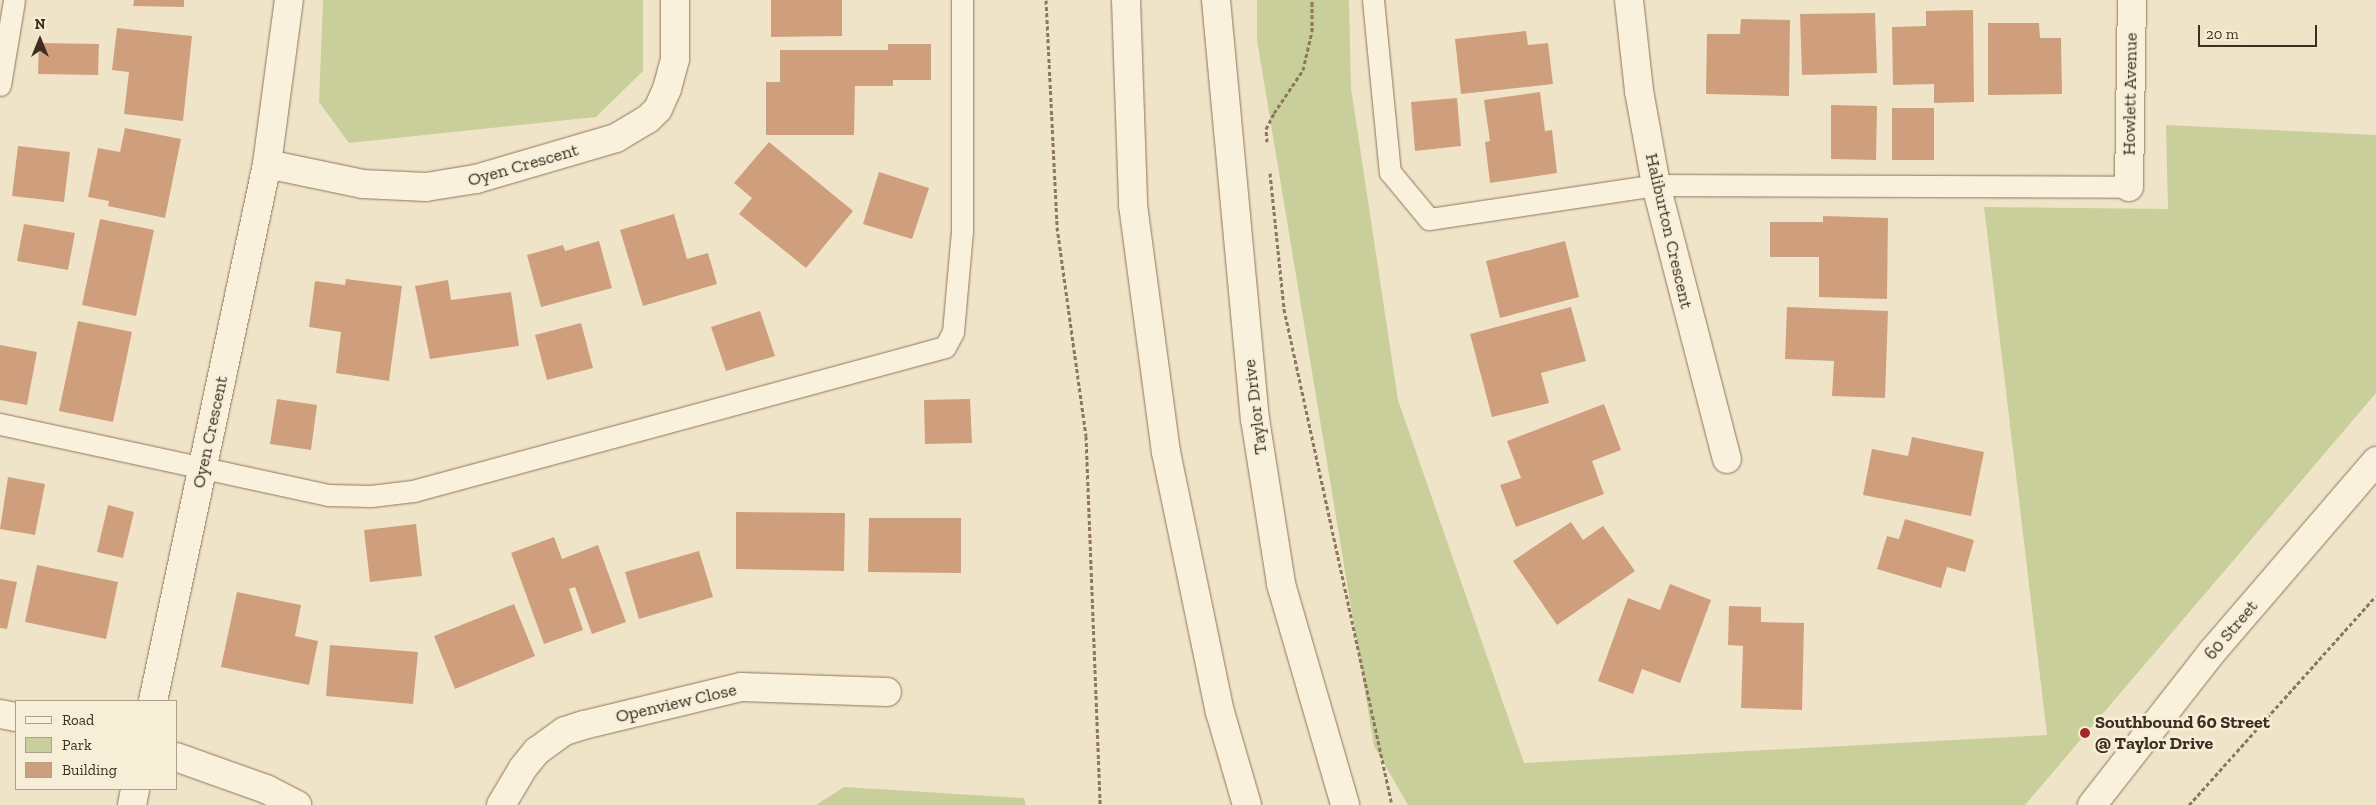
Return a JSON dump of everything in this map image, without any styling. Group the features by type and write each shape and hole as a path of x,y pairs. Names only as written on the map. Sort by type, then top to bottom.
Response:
{"street":[{"name":"Oyen Crescent","path":"153,700 267,164 290,0"},
{"name":"Oyen Crescent","path":"267,164 363,184 426,187 476,179 616,138 648,119 658,109 675,59 675,0"},
{"path":"1126,0 1133,205 1166,452 1220,712 1247,805"},
{"name":"Taylor Drive","path":"1216,0 1255,419 1281,584 1345,805"},
{"name":"Haliburton Crescent","path":"1629,0 1639,91 1656,185 1727,459"},
{"name":"Howlett Avenue","path":"2129,187 2132,0"},
{"name":"60 Street","path":"2092,805 2212,652 2376,461"},
{"name":"Openview Close","path":"501,805 522,768 537,750 565,731 740,687 887,692"},
{"path":"0,714 15,718"},
{"path":"178,758 257,786 297,805"},
{"path":"132,805 135,790"}],"lane":[{"path":"0,85 14,0"},
{"path":"0,424 329,495 371,496 413,491 945,347 953,332 962,232 962,0"},
{"path":"1373,0 1390,172 1429,219 1656,185 2129,187"}],"path":[{"path":"1046,0 1057,227 1086,436 1100,805"},
{"path":"1267,145 1266,129 1274,113 1303,70 1312,32 1312,0"},
{"path":"1269,164 1284,309 1392,805"},
{"path":"2189,805 2376,596"}],"green space":[{"path":"323,0 643,0 643,71 596,117 349,143 319,102"},
{"path":"1257,0 1349,0 1351,88 1398,400 1524,763 2047,735 1984,207 2168,209 2166,125 2376,135 2376,393 2025,805 1408,805 1374,746 1257,40"},
{"path":"844,787 1024,798 1026,805 816,805"}],"building":[{"path":"134,0 184,0 184,7 133,6"},
{"path":"771,0 842,0 842,36 771,37"},
{"path":"1973,10 1974,102 1934,103 1934,84 1893,85 1892,27 1926,26 1926,11"},
{"path":"1875,13 1877,73 1802,75 1800,14"},
{"path":"1741,19 1790,20 1789,96 1706,94 1707,34 1740,34"},
{"path":"1988,23 2039,23 2040,38 2061,38 2062,94 1988,95"},
{"path":"117,28 192,36 183,121 124,114 129,72 112,70"},
{"path":"1526,31 1528,45 1548,43 1553,84 1461,94 1455,39"},
{"path":"39,43 99,44 98,75 38,74"},
{"path":"888,44 931,44 931,80 893,80 893,86 855,86 854,135 766,135 766,82 780,82 780,50 888,50"},
{"path":"1540,92 1545,131 1552,130 1557,173 1490,183 1485,142 1490,141 1484,100"},
{"path":"1457,98 1461,146 1415,151 1411,102"},
{"path":"1831,105 1877,106 1876,160 1831,159"},
{"path":"1892,108 1934,108 1934,160 1892,160"},
{"path":"125,128 181,139 165,218 108,206 109,201 88,197 98,148 120,152"},
{"path":"769,142 853,211 806,268 739,214 752,198 734,183"},
{"path":"18,146 70,152 64,202 12,196"},
{"path":"879,172 929,188 912,239 863,224"},
{"path":"674,214 687,259 708,253 717,284 643,306 620,230"},
{"path":"1823,216 1888,218 1887,299 1819,297 1819,257 1770,257 1770,222 1823,222"},
{"path":"100,219 154,230 136,316 82,305"},
{"path":"24,224 75,233 68,270 17,261"},
{"path":"599,241 612,288 541,307 527,255 563,245 565,251"},
{"path":"1565,241 1579,297 1500,318 1486,261"},
{"path":"346,279 402,286 389,381 336,373 341,332 309,327 315,281 345,285"},
{"path":"448,280 451,300 511,292 519,346 430,359 415,286"},
{"path":"1571,307 1586,361 1541,373 1549,403 1492,417 1470,334"},
{"path":"1787,307 1888,311 1885,398 1832,396 1834,361 1785,359"},
{"path":"760,311 775,356 726,371 711,327"},
{"path":"78,321 132,332 113,422 59,411"},
{"path":"581,323 593,368 547,380 535,335"},
{"path":"0,345 37,352 27,405 0,400"},
{"path":"277,399 317,405 311,450 270,444"},
{"path":"970,399 972,443 925,444 924,400"},
{"path":"1604,404 1621,450 1592,461 1604,494 1516,527 1500,485 1521,478 1507,441"},
{"path":"1912,437 1984,452 1971,516 1863,495 1872,449 1908,456"},
{"path":"8,477 45,484 35,535 0,529"},
{"path":"108,505 134,512 123,558 97,552"},
{"path":"736,512 845,513 844,571 736,569"},
{"path":"869,518 961,518 961,573 868,572"},
{"path":"1905,519 1974,540 1965,572 1947,567 1941,588 1877,569 1887,536 1899,539"},
{"path":"1571,522 1583,540 1603,526 1635,571 1557,625 1513,561"},
{"path":"416,524 422,576 370,582 364,530"},
{"path":"554,537 562,559 598,545 626,622 592,634 575,587 569,589 583,630 544,644 511,553"},
{"path":"699,551 713,597 639,619 625,572"},
{"path":"37,565 118,582 106,639 25,622"},
{"path":"0,579 17,582 7,629 0,628"},
{"path":"1670,584 1711,600 1680,683 1642,669 1633,694 1598,681 1628,598 1660,610"},
{"path":"237,592 301,605 295,636 318,641 309,685 221,667"},
{"path":"514,604 535,656 455,689 434,636"},
{"path":"1729,606 1761,607 1761,622 1804,623 1802,710 1741,708 1743,646 1728,645"},
{"path":"330,645 418,652 413,704 326,696"}],"place":[{"name":"Southbound 60 Street @ Taylor Drive","path":"2085,733"}]}
